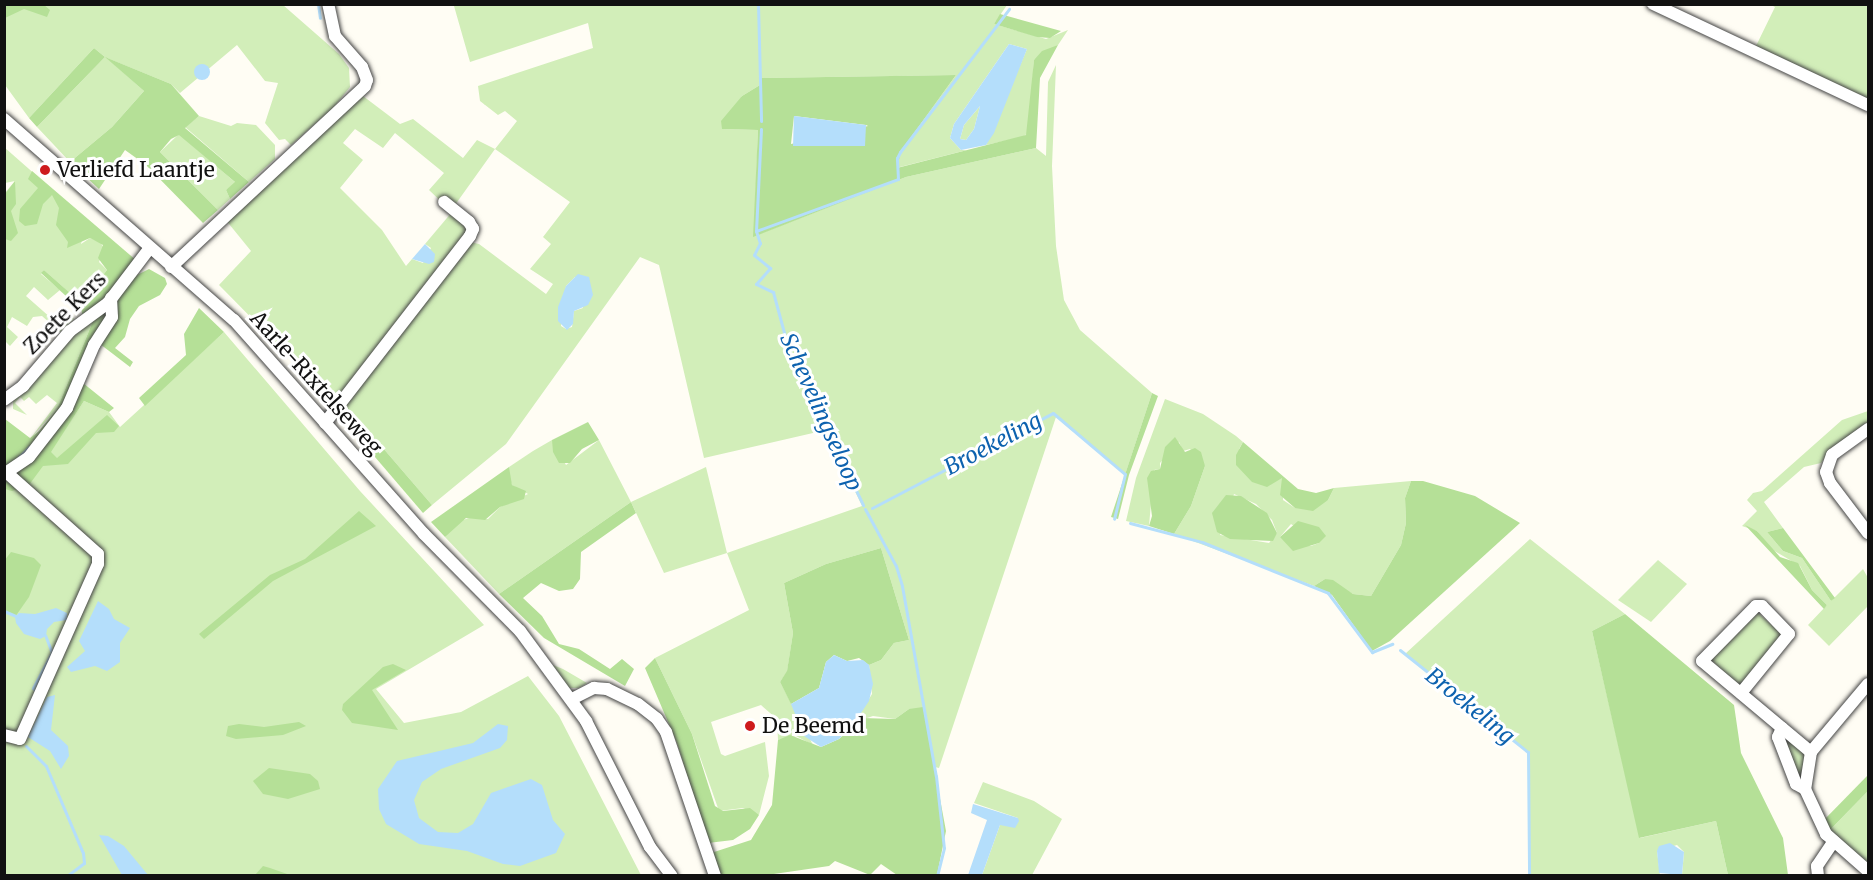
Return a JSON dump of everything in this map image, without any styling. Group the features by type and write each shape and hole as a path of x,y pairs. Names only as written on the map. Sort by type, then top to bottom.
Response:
{"street":[{"path":"171,267 365,86 367,80 362,67 335,36 328,4"},
{"path":"1653,4 1869,105"},
{"name":"Aarle-Rixtelseweg","path":"4,119 149,249 234,320 424,534 520,632 572,699 650,847 672,876"},
{"path":"325,423 470,236 473,229 469,222 444,202"},
{"name":"Zoete Kers","path":"4,400 22,386 70,330 111,298 149,249"},
{"path":"4,735 20,739 98,564 98,554 6,473 29,457 67,408 94,345 112,317 111,298"},
{"path":"1869,429 1832,455 1826,472 1830,483 1869,533"},
{"path":"1741,693 1789,634 1762,606 1756,606 1702,661 1811,752"},
{"path":"1869,684 1811,752 1805,789 1817,821 1834,841 1869,871"},
{"path":"572,699 594,688 608,689 638,704 657,719 666,732 715,876"},
{"path":"1782,728 1778,737 1796,784 1805,789"},
{"path":"1818,876 1817,866 1834,841"}],"green space":[{"path":"5,4 44,5 50,10 47,17 24,9 5,18"},
{"path":"4,5 283,5 339,54 349,68 350,87 333,108 291,145 285,139 279,140 265,123 278,83 265,81 237,45 180,93 171,84 107,58 144,91 112,127 70,162 37,127 105,57 94,48 29,118 5,85"},
{"path":"1007,5 994,24 1046,39 1068,30 1058,45 1034,60 1029,132 1023,137 986,145 1027,49 1009,44 954,124 950,138 961,150 967,150 896,168 901,151 956,75 760,78 760,85 742,96 722,129 758,130 754,236 906,177 1036,148 1046,156 1048,82 1056,65 1052,166 1056,246 1064,300 1080,330 1152,393 1125,475 1056,417 939,768 935,767 931,745 909,709 895,719 873,716 855,722 872,694 869,665 881,660 894,643 909,640 881,548 826,564 784,583 793,633 787,672 780,682 813,745 796,736 778,740 777,719 761,705 711,722 721,754 725,756 765,742 769,776 759,815 743,808 719,811 692,734 655,658 749,610 727,553 862,506 826,430 704,458 659,265 640,257 506,444 432,505 346,405 470,242 479,244 546,294 553,284 530,269 551,244 543,237 570,202 495,149 517,121 505,111 498,115 480,101 478,86 593,48 588,23 470,62 454,6","holes":["575,277 583,308 574,311 572,327 566,329 561,326 566,286"]},
{"path":"1771,5 1868,5 1868,102 1755,48 1775,7"},
{"path":"1000,14 1061,31 1050,38 1037,37 994,24"},
{"path":"1058,45 1040,78 1036,148 906,177 753,237 758,130 722,129 721,121 742,96 760,85 759,78 956,75 901,151 897,168 1026,135 1034,60 1042,51","holes":["794,116 868,126 791,144"]},
{"path":"94,48 105,57 37,127 29,118"},
{"path":"105,57 171,84 199,116 185,128 249,182 230,199 226,190 235,182 179,135 171,139 160,152 218,210 203,223 146,165 125,150 99,189 70,162 112,127 144,91"},
{"path":"363,96 400,124 413,119 463,158 477,140 495,149 455,205 467,232 340,399 302,355 294,361 219,285 251,251 225,219","holes":["355,129 383,148 395,133 444,173 429,190 452,212 425,244 431,248 423,263 412,259 406,266 382,230 340,188 363,160 343,143"]},
{"path":"980,106 974,129 966,140 960,139 964,125"},
{"path":"199,116 231,126 237,123 256,125 275,145 275,159 249,182 185,127"},
{"path":"179,134 236,183 226,190 230,199 218,210 160,152"},
{"path":"4,147 87,220 81,244 90,238 101,243 104,249 99,262 107,270 81,303 44,270 41,274 60,290 48,300 34,287 26,296 60,326 71,314 74,319 60,332 42,316 33,317 27,326 12,317 7,327 18,337 10,346 4,340 4,194 15,181 5,183"},
{"path":"32,171 137,261 111,294 90,311 82,314 81,303 107,270 98,258 103,245 90,238 67,248 68,242 56,225 59,208 52,195 43,204 37,224 25,226 19,221 20,209 38,188 28,179"},
{"path":"15,181 16,204 11,211 18,233 11,241 5,239 5,194"},
{"path":"149,269 165,278 167,284 160,295 139,306 130,319 125,337 115,348 133,362 130,367 100,344 83,383 114,408 109,412 84,401 51,452 57,458 107,415 119,426 114,432 96,433 68,464 43,466 29,485 12,491 5,489 5,419 30,438 39,431 57,409 93,321 133,277"},
{"path":"44,270 70,293 67,297 41,273"},
{"path":"199,308 224,332 145,406 139,398 186,355 184,334"},
{"path":"93,321 57,409 30,439 57,403 47,395 36,404 29,397 24,401 20,397 15,403 27,415 13,409 13,400 64,343"},
{"path":"224,332 360,491 484,625 376,689 404,723 461,712 528,676 559,716 641,875 5,876 5,488 50,452 84,401 109,412 120,427"},
{"path":"302,355 340,399 333,407 294,361"},
{"path":"1152,393 1158,396 1129,475 1118,519 1111,517"},
{"path":"1165,399 1203,414 1236,436 1243,442 1239,449 1283,477 1283,500 1295,508 1328,500 1334,488 1411,481 1405,498 1406,523 1401,545 1371,596 1353,594 1325,579 1314,586 1174,534 1191,506 1205,466 1190,449 1183,451 1179,442 1160,463 1160,469 1154,470 1149,526 1126,521 1136,478","holes":["1234,494 1256,504 1272,520 1277,533 1269,543 1220,535","1291,524 1319,543 1311,546 1280,537"]},
{"path":"346,405 432,505 423,513 339,415"},
{"path":"1868,411 1868,422 1832,449 1821,463 1804,467 1764,502 1783,528 1767,532 1783,551 1802,558 1831,601 1863,569 1868,578 1868,606 1829,646 1808,625 1827,605 1812,590 1800,566 1771,549 1757,531 1742,526 1757,511 1747,500 1753,493 1762,491 1842,420"},
{"path":"588,422 599,440 582,449 570,463 559,463 553,452 552,440"},
{"path":"1175,437 1185,452 1195,448 1201,452 1205,466 1191,506 1174,534 1149,526 1152,516 1147,478 1151,471 1160,469 1165,447"},
{"path":"552,440 566,465 599,440 631,502 499,594 445,537 457,522 472,517 488,519 500,507 528,494 512,485 508,474 509,467 533,451"},
{"path":"1243,442 1298,489 1316,493 1334,488 1328,500 1313,511 1295,508 1280,495 1282,478 1267,487 1252,482 1236,465 1236,455"},
{"path":"509,467 512,485 526,491 524,499 500,507 485,520 466,518 445,537 431,522"},
{"path":"706,467 727,553 664,573 631,502"},
{"path":"1411,481 1423,481 1475,496 1520,523 1390,641 1372,651 1332,595 1314,586 1325,579 1333,580 1353,594 1371,596 1401,545 1406,523 1405,498"},
{"path":"1226,495 1241,496 1267,513 1277,533 1273,541 1230,539 1217,532 1212,513"},
{"path":"631,502 636,513 581,552 580,579 573,589 559,591 541,583 523,598 542,616 559,644 579,649 610,669 622,659 634,669 625,686 544,638 499,594"},
{"path":"359,511 376,526 273,581 204,639 199,634 270,575 305,559"},
{"path":"1298,521 1319,527 1326,536 1319,543 1293,551 1280,537"},
{"path":"1745,525 1757,531 1780,557 1798,563 1812,590 1827,605 1824,609"},
{"path":"1783,528 1835,598 1831,601 1802,558 1783,551 1767,532"},
{"path":"1530,539 1625,614 1592,631 1640,838 1716,821 1728,875 1682,875 1684,852 1677,845 1657,851 1660,875 1529,875 1528,753 1405,654"},
{"path":"881,548 909,640 894,643 881,660 869,665 859,658 847,661 834,655 826,662 819,688 791,704 780,682 787,671 793,633 784,583 826,564"},
{"path":"11,552 34,558 41,565 29,597 15,617 5,610 4,561"},
{"path":"1658,560 1687,584 1651,622 1618,600"},
{"path":"1758,613 1783,635 1747,683 1739,685 1711,660"},
{"path":"1625,614 1734,705 1741,753 1783,838 1788,875 1728,875 1716,821 1639,838 1592,631"},
{"path":"655,658 692,734 715,806 723,811 750,808 759,815 750,829 733,840 708,843 677,743 645,668"},
{"path":"393,664 406,670 372,690 398,730 352,723 342,710 343,704 383,667"},
{"path":"553,665 587,683 579,688 569,688"},
{"path":"923,707 946,831 937,875 897,875 881,864 870,875 835,861 829,866 767,875 720,875 711,853 751,840 772,805 778,740 790,735 821,747 839,739 862,718 895,719 909,709"},
{"path":"299,722 306,726 283,735 236,739 226,736 228,726 239,724 264,727"},
{"path":"1777,729 1805,753 1799,789 1791,784 1772,735"},
{"path":"269,768 310,774 318,781 320,789 288,799 263,794 253,781"},
{"path":"1868,775 1868,791 1829,831 1822,822"},
{"path":"983,782 1034,801 1062,819 1032,875 982,875 1000,825 1018,818 974,803"},
{"path":"1868,791 1868,859 1865,864 1829,831"},
{"path":"263,866 270,868 290,875 255,875"}],"water":[{"path":"1009,44 1027,49 994,133 986,145 961,150 950,138 954,124","holes":["980,106 974,129 966,140 960,139 964,125"]},
{"path":"199,64 205,64 210,72 208,78 199,80 194,75 194,69"},
{"path":"794,116 866,125 865,146 793,146"},
{"path":"425,244 435,254 434,262 429,264 412,259"},
{"path":"578,274 589,277 593,295 588,305 574,311 573,324 567,330 558,321 558,307 566,286"},
{"path":"98,601 109,609 114,619 130,628 120,643 120,662 107,671 95,666 71,672 67,667 85,651 79,641"},
{"path":"56,608 67,613 67,620 54,622 47,629 46,636 40,639 24,634 16,623 15,617 19,613 35,614"},
{"path":"834,655 847,661 863,660 869,665 873,684 869,701 855,722 839,739 821,747 804,736 791,704 819,688 826,662"},
{"path":"55,695 51,730 68,746 69,756 61,769 50,751 28,737 47,697"},
{"path":"498,724 508,726 507,740 500,748 441,769 422,782 414,800 419,818 438,832 458,833 473,824 491,793 531,779 542,785 553,820 565,834 556,853 520,866 503,864 467,851 419,844 386,824 379,809 378,789 397,761 473,743"},
{"path":"973,804 1018,818 1019,821 1015,828 1000,825 982,875 968,875 987,820 971,813"},
{"path":"99,835 108,836 124,846 148,875 122,875"},
{"path":"1670,843 1684,852 1682,875 1659,873 1657,851 1659,846"}],"waterway":[{"path":"318,4 320,18"},
{"name":"Schevelingseloop","path":"758,4 761,121"},
{"path":"756,231 898,179 897,158 900,152 1009,9"},
{"name":"Schevelingseloop","path":"761,129 756,231 760,243 754,255 770,268 756,284 773,292 789,351 863,505"},
{"name":"Broekeling","path":"872,508 1053,413 1125,474 1114,519"},
{"path":"18,458 29,447"},
{"name":"Schevelingseloop","path":"865,509 896,566 902,586 936,776 944,848 937,876"},
{"name":"Broekeling","path":"1130,523 1202,542 1328,593 1372,652 1392,644"},
{"path":"4,611 18,617"},
{"path":"36,691 33,688 52,653 45,635"},
{"name":"Broekeling","path":"1400,650 1528,752 1529,876"},
{"path":"26,746 46,766 83,853 84,863 67,876"}],"place":[{"name":"Verliefd Laantje","path":"45,170"},
{"name":"De Beemd","path":"750,726"}]}
